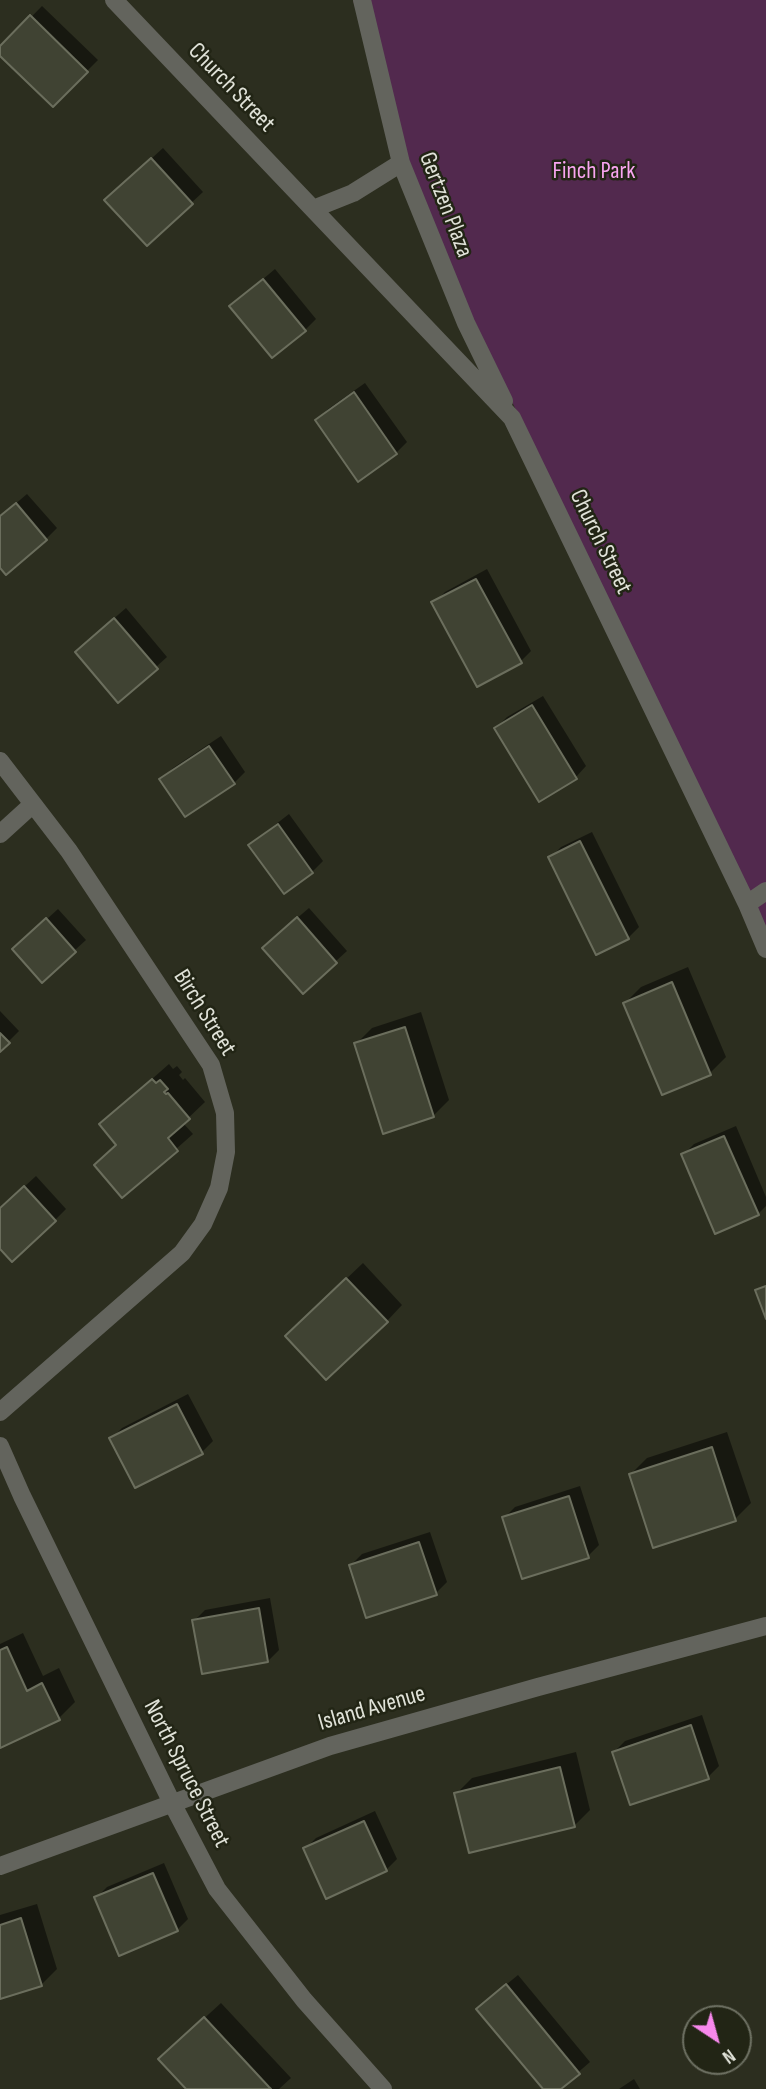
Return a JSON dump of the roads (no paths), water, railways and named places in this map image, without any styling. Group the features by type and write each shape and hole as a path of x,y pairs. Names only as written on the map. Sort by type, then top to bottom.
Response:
{"street":[{"name":"Church Street","path":"114,0 512,418 747,904 766,949"},
{"name":"Gertzen Plaza","path":"362,0 401,163 466,323 512,418"},
{"path":"313,209 352,193 401,163"},
{"name":"Birch Street","path":"0,761 69,851 211,1065 225,1113 226,1152 219,1188 203,1224 182,1253 0,1412"},
{"path":"0,834 33,804"},
{"path":"747,904 766,891"},
{"name":"North Spruce Street","path":"0,1446 172,1804 217,1889 304,2000 383,2089"},
{"name":"Island Avenue","path":"0,1866 330,1746 766,1626"}],"park label":[{"name":"Finch Park","path":"594,172"}]}
